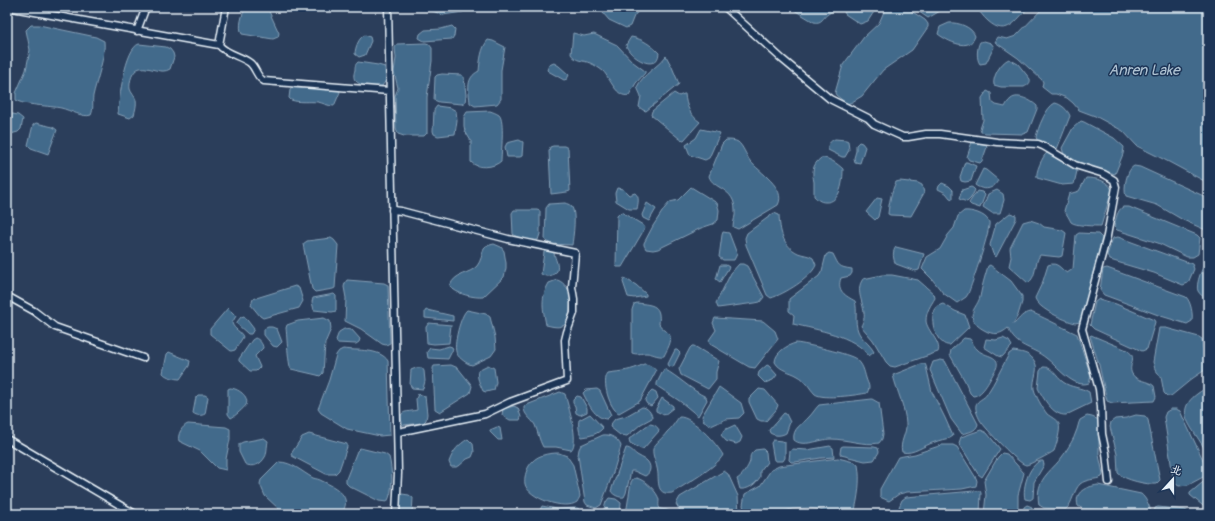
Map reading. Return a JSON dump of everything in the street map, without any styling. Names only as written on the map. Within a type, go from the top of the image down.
[{"type":"street","points":[[7,7],[219,46],[249,62],[255,68],[261,80],[264,81],[353,87],[372,91],[390,91]]},
{"type":"street","points":[[137,31],[146,7]]},
{"type":"street","points":[[219,46],[226,7]]},
{"type":"street","points":[[388,7],[398,432],[396,514]]},
{"type":"street","points":[[725,7],[782,59],[830,98],[868,118],[874,124],[906,137],[926,134],[940,134],[997,142],[1038,144],[1075,164],[1104,174],[1114,180],[1116,187],[1107,236],[1082,329],[1099,389],[1102,434],[1106,452],[1109,482]]},
{"type":"street","points":[[392,210],[508,239],[575,253],[572,287],[574,313],[567,332],[566,340],[567,381],[510,402],[485,414],[398,432]]},
{"type":"street","points":[[7,296],[30,308],[55,327],[143,358]]},
{"type":"street","points":[[7,439],[135,514]]},
{"type":"water","points":[[246,7],[267,7],[279,33],[278,37],[273,39],[242,34],[240,28],[241,20]]},
{"type":"water","points":[[428,7],[467,7],[463,12],[443,15],[430,10]]},
{"type":"water","points":[[605,7],[639,7],[640,9],[634,16],[630,26],[626,28],[609,20],[603,13],[603,9]]},
{"type":"water","points":[[789,7],[837,7],[826,15],[821,21],[814,22]]},
{"type":"water","points":[[842,7],[877,7],[868,21],[860,24],[845,14]]},
{"type":"water","points":[[886,7],[905,7],[925,20],[928,27],[912,50],[883,70],[862,96],[847,104],[835,93],[843,65],[864,37],[879,23]]},
{"type":"water","points":[[912,7],[938,7],[940,11],[928,18]]},
{"type":"water","points":[[975,7],[1029,7],[1011,25],[1001,28],[988,21]]},
{"type":"water","name":"Anren Lake","points":[[1044,7],[1208,7],[1208,183],[1137,146],[1123,131],[1095,116],[1079,110],[1067,98],[1056,94],[1051,94],[1042,87],[1042,80],[1018,58],[995,42],[998,37],[1007,39],[1016,36]]},
{"type":"water","points":[[949,23],[960,24],[971,30],[975,36],[972,41],[968,44],[958,44],[947,40],[938,34],[940,27]]},
{"type":"water","points":[[31,25],[39,25],[96,37],[104,41],[104,54],[93,96],[91,115],[88,116],[61,108],[30,104],[16,100],[16,93],[26,70],[30,50],[26,30]]},
{"type":"water","points":[[452,26],[455,29],[452,39],[424,41],[419,38],[420,34],[425,30],[441,29]]},
{"type":"water","points":[[573,33],[584,36],[594,34],[617,45],[633,62],[645,71],[629,95],[621,94],[617,91],[603,71],[590,63],[577,60],[573,57],[571,54]]},
{"type":"water","points":[[365,35],[370,37],[371,41],[365,55],[359,57],[355,54],[356,49],[359,40]]},
{"type":"water","points":[[631,37],[643,41],[653,47],[659,53],[657,59],[648,63],[632,54],[626,45]]},
{"type":"water","points":[[488,40],[505,47],[501,70],[501,99],[497,104],[475,106],[470,103],[469,85],[472,77],[479,71],[482,51]]},
{"type":"water","points":[[984,41],[991,43],[994,47],[986,63],[980,64],[977,56],[979,44],[980,42]]},
{"type":"water","points":[[426,43],[432,48],[432,61],[427,97],[427,133],[424,136],[404,136],[398,134],[396,129],[395,96],[398,88],[394,72],[396,58],[395,48],[397,44]]},
{"type":"water","points":[[139,44],[166,47],[170,49],[174,57],[170,69],[167,71],[140,68],[135,71],[130,83],[130,89],[135,99],[136,108],[134,115],[130,118],[118,114],[126,64],[134,48]]},
{"type":"water","points":[[666,56],[679,84],[646,111],[643,110],[639,107],[641,96],[637,87],[643,78]]},
{"type":"water","points":[[1009,59],[1018,64],[1030,79],[1030,83],[1024,87],[1001,87],[994,85],[994,78],[998,70],[1003,63]]},
{"type":"water","points":[[358,62],[385,67],[387,79],[382,86],[364,85],[355,80],[355,67]]},
{"type":"water","points":[[554,63],[569,75],[567,79],[564,80],[547,70],[549,65]]},
{"type":"water","points":[[442,74],[462,75],[464,77],[466,95],[465,102],[462,104],[439,102],[434,100],[435,77]]},
{"type":"water","points":[[291,88],[338,89],[340,92],[334,106],[332,106],[318,102],[301,102],[291,100],[289,98]]},
{"type":"water","points":[[987,91],[991,93],[992,102],[996,105],[1005,107],[1014,97],[1021,97],[1037,106],[1028,132],[1023,134],[981,132],[980,129],[983,120],[982,98]]},
{"type":"water","points":[[674,93],[679,96],[685,94],[689,110],[700,122],[684,140],[680,139],[651,115],[652,111]]},
{"type":"water","points":[[1055,103],[1064,108],[1070,116],[1057,149],[1054,150],[1041,144],[1036,137],[1046,113]]},
{"type":"water","points":[[437,106],[451,108],[456,111],[457,120],[455,134],[438,136],[434,134],[434,110]]},
{"type":"water","points":[[490,111],[496,113],[501,118],[501,161],[494,165],[481,167],[471,162],[471,141],[465,131],[464,117],[467,112]]},
{"type":"water","points":[[7,113],[18,115],[23,119],[21,129],[18,132],[7,135]]},
{"type":"water","points":[[1081,121],[1114,138],[1124,147],[1123,154],[1115,174],[1075,162],[1064,155],[1062,148],[1073,128]]},
{"type":"water","points":[[36,123],[53,127],[57,130],[48,154],[31,148],[28,145],[33,125]]},
{"type":"water","points":[[701,129],[720,133],[709,158],[705,160],[690,155],[686,145],[696,138]]},
{"type":"water","points":[[835,139],[848,141],[849,150],[845,157],[828,150],[829,143]]},
{"type":"water","points":[[519,140],[523,142],[522,156],[507,157],[505,147],[507,143]]},
{"type":"water","points":[[726,140],[735,141],[740,144],[750,161],[771,181],[779,192],[780,199],[778,205],[738,229],[733,227],[735,213],[732,197],[711,181],[709,176],[722,144]]},
{"type":"water","points":[[859,142],[865,147],[860,163],[855,162],[854,158],[856,145]]},
{"type":"water","points":[[972,142],[984,144],[987,147],[980,163],[969,160],[967,157]]},
{"type":"water","points":[[564,146],[568,148],[570,191],[551,194],[549,151],[550,147]]},
{"type":"water","points":[[1047,153],[1077,171],[1074,184],[1062,185],[1037,178],[1037,172],[1040,164],[1043,157]]},
{"type":"water","points":[[821,158],[836,163],[843,169],[842,185],[838,195],[835,199],[825,202],[814,196],[813,169]]},
{"type":"water","points":[[965,162],[976,166],[971,181],[965,182],[961,181],[960,177]]},
{"type":"water","points":[[1134,166],[1140,167],[1208,198],[1208,231],[1183,220],[1157,205],[1126,196],[1126,179],[1129,171]]},
{"type":"water","points":[[983,169],[998,180],[991,188],[985,189],[975,185]]},
{"type":"water","points":[[1086,178],[1097,179],[1104,182],[1108,184],[1112,190],[1101,226],[1086,226],[1073,223],[1064,211],[1069,194],[1079,191]]},
{"type":"water","points":[[896,182],[918,183],[922,185],[924,193],[911,216],[888,214],[893,190]]},
{"type":"water","points":[[942,183],[949,186],[953,190],[953,199],[938,189]]},
{"type":"water","points":[[691,187],[717,203],[719,210],[718,220],[713,224],[701,228],[658,249],[646,249],[644,243],[664,209],[670,202],[678,200]]},
{"type":"water","points":[[971,187],[975,190],[967,202],[959,199],[962,190]]},
{"type":"water","points":[[617,188],[623,189],[629,195],[635,193],[638,196],[637,209],[629,209],[616,201],[615,193]]},
{"type":"water","points":[[997,190],[1003,194],[1004,200],[1000,213],[992,213],[983,207],[988,194]]},
{"type":"water","points":[[977,191],[982,192],[985,195],[980,208],[969,203]]},
{"type":"water","points":[[877,198],[882,199],[878,217],[875,220],[866,212]]},
{"type":"water","points":[[565,203],[571,206],[574,214],[572,245],[551,244],[545,240],[546,208],[549,204]]},
{"type":"water","points":[[647,203],[656,209],[649,221],[643,218],[642,215]]},
{"type":"water","points":[[1123,207],[1129,207],[1197,235],[1200,238],[1198,254],[1193,257],[1187,257],[1158,243],[1117,230],[1114,227],[1116,218],[1119,210]]},
{"type":"water","points":[[514,210],[540,211],[540,234],[538,240],[525,239],[513,234],[512,213]]},
{"type":"water","points":[[964,211],[970,211],[982,215],[989,222],[989,227],[981,257],[968,294],[957,303],[943,293],[922,269],[927,257],[940,249],[954,228],[958,216]]},
{"type":"water","points":[[621,212],[643,225],[645,228],[622,267],[617,267],[617,216]]},
{"type":"water","points":[[774,213],[779,215],[781,232],[788,246],[798,253],[813,258],[816,265],[809,275],[803,280],[783,293],[771,298],[767,295],[746,245],[745,238],[747,233]]},
{"type":"water","points":[[1010,213],[1016,215],[1016,219],[996,257],[993,254],[990,245],[996,224]]},
{"type":"water","points":[[1030,220],[1039,223],[1044,227],[1062,230],[1066,233],[1062,256],[1040,255],[1033,277],[1028,283],[1009,266],[1011,257],[1010,248],[1023,222]]},
{"type":"water","points":[[723,232],[729,233],[737,254],[734,260],[723,260],[719,257]]},
{"type":"water","points":[[1079,233],[1098,234],[1102,238],[1082,317],[1080,322],[1075,323],[1058,317],[1046,310],[1037,302],[1035,298],[1043,281],[1048,265],[1057,265],[1067,273],[1073,269],[1076,235]]},
{"type":"water","points":[[1118,237],[1192,264],[1194,269],[1188,283],[1183,285],[1154,273],[1110,260],[1107,255],[1113,238]]},
{"type":"water","points":[[331,238],[338,245],[335,288],[315,292],[312,289],[303,244],[307,241]]},
{"type":"water","points":[[494,244],[501,247],[504,251],[506,268],[504,277],[483,297],[465,295],[453,289],[450,286],[452,281],[474,269],[480,260],[484,248]]},
{"type":"water","points":[[896,247],[924,254],[919,270],[915,271],[896,264],[893,256]]},
{"type":"water","points":[[546,249],[554,253],[558,266],[555,273],[548,276],[541,274],[544,252]]},
{"type":"water","points":[[829,253],[833,254],[840,265],[844,268],[852,269],[850,276],[841,278],[840,286],[845,295],[855,301],[856,324],[858,331],[861,337],[874,352],[869,356],[854,343],[845,338],[824,331],[793,324],[794,315],[789,311],[789,299],[819,276],[822,271],[826,255]]},
{"type":"water","points":[[1208,260],[1208,300],[1200,294],[1197,288],[1200,275]]},
{"type":"water","points":[[739,264],[747,266],[764,297],[760,302],[718,308],[716,303],[731,273]]},
{"type":"water","points":[[720,265],[726,265],[729,267],[720,282],[716,279]]},
{"type":"water","points":[[990,265],[1011,281],[1022,296],[1022,302],[1018,315],[1013,324],[1023,315],[1030,312],[1077,334],[1091,376],[1089,383],[1077,383],[1071,380],[1046,358],[1024,346],[1015,339],[1011,335],[1008,328],[1001,333],[994,333],[977,325],[972,317],[972,314],[979,301],[988,266]]},
{"type":"water","points":[[1107,268],[1186,297],[1191,308],[1192,321],[1187,324],[1104,295],[1100,290],[1103,269]]},
{"type":"water","points":[[882,275],[892,275],[918,280],[934,294],[935,298],[928,311],[926,321],[938,345],[938,352],[895,367],[890,366],[886,362],[873,340],[861,326],[864,320],[864,315],[860,296],[861,283],[863,279]]},
{"type":"water","points":[[624,278],[636,285],[646,294],[646,296],[634,298],[628,297],[623,282]]},
{"type":"water","points":[[347,280],[384,283],[388,285],[390,343],[386,345],[382,344],[361,329],[345,321],[346,298],[344,287]]},
{"type":"water","points":[[557,280],[569,291],[570,310],[565,324],[554,327],[546,325],[543,299],[549,283]]},
{"type":"water","points":[[295,286],[299,288],[303,301],[299,308],[263,318],[251,305],[253,299]]},
{"type":"water","points":[[334,294],[336,296],[336,311],[314,310],[312,302],[313,298]]},
{"type":"water","points":[[1099,299],[1116,304],[1154,320],[1155,322],[1147,349],[1142,351],[1094,329],[1090,325],[1095,302]]},
{"type":"water","points":[[634,304],[648,304],[655,307],[659,313],[659,324],[668,333],[671,339],[664,356],[648,353],[632,353],[632,310]]},
{"type":"water","points":[[943,304],[965,315],[969,327],[950,345],[940,341],[934,328],[934,313],[937,307]]},
{"type":"water","points":[[228,308],[236,316],[232,323],[243,337],[235,350],[231,351],[210,334],[210,329]]},
{"type":"water","points":[[427,310],[453,316],[453,321],[425,318],[425,311]]},
{"type":"water","points":[[467,310],[486,314],[490,317],[495,337],[496,349],[491,356],[472,365],[461,359],[456,350],[456,338],[462,318]]},
{"type":"water","points":[[244,316],[254,329],[251,334],[248,334],[237,324],[241,317]]},
{"type":"water","points":[[324,318],[330,321],[331,329],[325,343],[323,373],[320,376],[291,369],[289,362],[287,325],[298,321]]},
{"type":"water","points":[[715,318],[763,321],[775,331],[778,339],[755,368],[749,367],[710,344],[709,340],[716,330],[713,323]]},
{"type":"water","points":[[429,323],[451,325],[449,343],[427,343],[426,327]]},
{"type":"water","points":[[268,327],[277,329],[282,342],[277,347],[273,346],[264,335],[264,329]]},
{"type":"water","points":[[1159,328],[1166,328],[1199,337],[1202,339],[1203,348],[1208,355],[1208,368],[1171,396],[1167,396],[1164,393],[1161,377],[1155,369],[1153,362]]},
{"type":"water","points":[[344,329],[352,330],[360,339],[359,342],[356,344],[337,343],[336,340],[339,332]]},
{"type":"water","points":[[1091,335],[1127,350],[1130,353],[1133,359],[1131,367],[1132,374],[1134,377],[1154,386],[1156,397],[1154,401],[1112,403],[1107,401],[1099,365],[1090,336]]},
{"type":"water","points":[[255,338],[258,339],[263,348],[255,356],[260,367],[256,371],[250,371],[239,361],[239,359]]},
{"type":"water","points":[[964,338],[970,339],[978,350],[997,361],[996,369],[984,389],[977,395],[973,396],[950,355],[951,350]]},
{"type":"water","points":[[1003,338],[1009,341],[1012,346],[1002,357],[984,347],[986,339],[996,340]]},
{"type":"water","points":[[796,343],[837,352],[856,359],[863,368],[869,386],[867,393],[832,397],[819,396],[815,394],[801,378],[782,369],[775,362],[777,356],[782,350]]},
{"type":"water","points":[[449,346],[453,349],[448,359],[428,358],[427,352],[430,348],[439,349]]},
{"type":"water","points":[[692,346],[719,361],[716,379],[708,389],[681,375],[679,369]]},
{"type":"water","points":[[343,349],[374,352],[380,354],[388,361],[390,435],[380,436],[347,429],[321,413],[318,409],[329,380],[336,355]]},
{"type":"water","points":[[675,350],[680,353],[673,367],[669,366],[668,364]]},
{"type":"water","points":[[1013,351],[1027,354],[1035,362],[1035,392],[1039,402],[1047,414],[1059,424],[1058,438],[1054,451],[1026,465],[1016,459],[988,430],[980,420],[976,409],[977,403],[987,394],[1009,354]]},
{"type":"water","points":[[169,352],[190,361],[189,366],[180,379],[171,378],[163,373],[167,354]]},
{"type":"water","points":[[941,360],[945,361],[978,424],[976,429],[972,431],[962,434],[951,419],[930,370],[933,362]]},
{"type":"water","points":[[644,364],[651,366],[656,371],[640,401],[619,413],[612,407],[606,388],[606,377],[608,373],[631,369]]},
{"type":"water","points":[[921,364],[925,364],[926,366],[932,392],[953,436],[906,453],[902,452],[901,449],[906,427],[903,405],[893,375]]},
{"type":"water","points":[[451,365],[458,368],[472,386],[470,393],[440,412],[435,409],[433,368],[434,366]]},
{"type":"water","points":[[488,365],[494,368],[496,382],[494,390],[486,392],[483,391],[478,378],[478,370]]},
{"type":"water","points":[[767,365],[777,375],[773,380],[765,383],[758,376],[759,372]]},
{"type":"water","points":[[1043,367],[1049,368],[1066,384],[1089,392],[1091,403],[1066,415],[1061,415],[1053,410],[1038,388],[1040,371]]},
{"type":"water","points":[[422,368],[424,371],[425,381],[423,389],[412,388],[410,385],[411,370]]},
{"type":"water","points":[[664,369],[706,397],[707,400],[698,416],[681,402],[657,386]]},
{"type":"water","points":[[719,387],[741,403],[744,413],[739,418],[726,419],[711,426],[703,420],[702,416]]},
{"type":"water","points":[[1208,387],[1208,455],[1190,426],[1186,411],[1188,403],[1195,395]]},
{"type":"water","points":[[228,389],[236,389],[242,393],[247,402],[244,408],[231,418],[228,414]]},
{"type":"water","points":[[597,389],[600,391],[611,415],[607,419],[595,413],[583,393],[586,390]]},
{"type":"water","points":[[759,389],[765,390],[778,405],[776,410],[766,421],[757,419],[749,402],[749,399]]},
{"type":"water","points":[[652,390],[656,392],[658,398],[651,406],[645,401]]},
{"type":"water","points":[[560,392],[565,394],[574,432],[573,446],[571,450],[556,447],[543,447],[535,425],[524,409],[524,406]]},
{"type":"water","points":[[418,394],[425,396],[427,414],[426,420],[423,423],[403,425],[401,420],[402,414],[417,410],[416,399]]},
{"type":"water","points":[[198,395],[205,395],[208,397],[205,414],[196,415],[193,413],[196,397]]},
{"type":"water","points":[[577,396],[581,397],[587,408],[587,412],[580,415],[576,413],[573,403],[573,400]]},
{"type":"water","points":[[662,398],[673,406],[673,408],[664,415],[656,411]]},
{"type":"water","points":[[872,399],[879,403],[883,434],[879,443],[867,444],[827,439],[802,443],[794,440],[795,432],[798,427],[819,405]]},
{"type":"water","points":[[514,406],[518,408],[521,417],[520,420],[510,420],[502,415],[503,409]]},
{"type":"water","points":[[642,407],[649,411],[652,418],[641,424],[627,436],[620,435],[610,427],[615,419],[626,416]]},
{"type":"water","points":[[1171,409],[1180,411],[1206,466],[1205,476],[1188,485],[1179,486],[1174,483],[1164,417],[1166,412]]},
{"type":"water","points":[[784,413],[790,422],[786,433],[782,435],[774,435],[770,433],[769,430]]},
{"type":"water","points":[[590,414],[603,428],[599,432],[582,437],[579,429],[579,420]]},
{"type":"water","points":[[1136,415],[1145,416],[1148,420],[1160,480],[1156,484],[1136,482],[1121,476],[1118,473],[1117,454],[1110,427],[1111,422],[1115,419]]},
{"type":"water","points":[[1087,416],[1099,420],[1099,455],[1103,474],[1102,477],[1085,481],[1080,484],[1066,509],[1044,508],[1039,505],[1039,487],[1046,475],[1066,451],[1074,437],[1080,420]]},
{"type":"water","points":[[679,417],[691,421],[704,432],[723,455],[720,460],[700,476],[672,493],[666,493],[662,492],[660,489],[653,449]]},
{"type":"water","points":[[188,424],[226,427],[230,429],[226,470],[217,468],[200,451],[179,441],[180,431]]},
{"type":"water","points":[[649,424],[652,424],[658,428],[659,431],[643,449],[630,443],[629,439]]},
{"type":"water","points":[[735,425],[742,437],[740,442],[736,444],[726,441],[721,435],[724,430]]},
{"type":"water","points":[[497,427],[500,428],[502,440],[498,440],[490,432],[490,430]]},
{"type":"water","points":[[981,430],[987,433],[1000,449],[982,477],[978,474],[959,443],[961,437]]},
{"type":"water","points":[[309,434],[347,444],[339,470],[335,474],[326,474],[292,456],[291,454],[302,437]]},
{"type":"water","points":[[603,435],[609,435],[614,438],[621,446],[601,505],[596,508],[587,505],[585,502],[578,455],[581,445]]},
{"type":"water","points":[[264,438],[268,441],[266,456],[259,464],[251,466],[245,464],[239,452],[239,444]]},
{"type":"water","points":[[468,439],[473,444],[474,452],[472,457],[467,459],[459,466],[451,467],[449,462],[454,451]]},
{"type":"water","points":[[773,440],[785,442],[785,458],[783,461],[774,460],[771,443]]},
{"type":"water","points":[[942,445],[953,445],[957,447],[976,478],[976,486],[962,489],[907,492],[899,494],[889,501],[880,497],[880,489],[898,457],[915,454]]},
{"type":"water","points":[[830,446],[833,448],[834,457],[795,462],[791,462],[789,460],[790,451],[792,449],[807,450]]},
{"type":"water","points":[[841,447],[874,447],[878,448],[879,452],[874,460],[865,461],[841,455]]},
{"type":"water","points":[[360,448],[385,454],[389,457],[392,473],[392,486],[387,502],[379,501],[346,483],[346,479],[357,451]]},
{"type":"water","points":[[626,448],[631,449],[637,455],[646,460],[650,469],[649,473],[645,476],[631,471],[626,493],[624,497],[621,497],[615,495],[611,491]]},
{"type":"water","points":[[763,449],[766,452],[767,462],[760,471],[760,477],[752,486],[746,489],[740,489],[737,479],[742,475],[748,466],[751,454],[755,450]]},
{"type":"water","points":[[559,453],[567,456],[573,465],[580,496],[577,502],[571,504],[564,505],[548,502],[533,494],[525,484],[527,470],[535,459],[546,454]]},
{"type":"water","points":[[1002,453],[1007,454],[1024,473],[1018,495],[1018,514],[984,514],[986,495],[984,481],[998,457]]},
{"type":"water","points":[[838,458],[854,462],[858,465],[859,490],[854,514],[831,514],[817,509],[807,508],[792,509],[776,514],[745,514],[743,505],[745,494],[760,486],[771,470],[779,466]]},
{"type":"water","points":[[1040,461],[1043,461],[1044,465],[1034,482],[1033,498],[1030,500],[1025,499],[1024,494],[1027,477],[1033,467]]},
{"type":"water","points":[[279,462],[293,465],[313,478],[333,486],[342,493],[345,503],[341,514],[288,514],[280,510],[265,496],[260,484],[261,480]]},
{"type":"water","points":[[724,471],[728,474],[738,496],[739,514],[682,514],[676,504],[680,497]]},
{"type":"water","points":[[636,478],[647,483],[656,493],[659,500],[660,509],[667,510],[674,514],[626,514],[631,482]]},
{"type":"water","points":[[1208,478],[1208,510],[1190,495],[1190,493]]},
{"type":"water","points":[[1098,485],[1141,494],[1148,503],[1151,514],[1122,514],[1109,510],[1083,509],[1078,506],[1077,501],[1079,493],[1089,487]]},
{"type":"water","points":[[980,491],[981,493],[980,514],[908,514],[899,507],[902,500],[906,497]]},
{"type":"water","points":[[402,494],[409,495],[413,498],[412,514],[403,514],[400,512],[400,496]]},
{"type":"water","points":[[609,498],[616,499],[621,503],[620,514],[604,514],[603,512],[606,502]]},
{"type":"water","points":[[1027,505],[1032,507],[1032,514],[1023,514],[1024,507]]},
{"type":"water","points":[[542,506],[557,509],[579,509],[573,514],[538,514]]},
{"type":"water","points":[[1155,508],[1185,510],[1192,514],[1154,514]]}]
